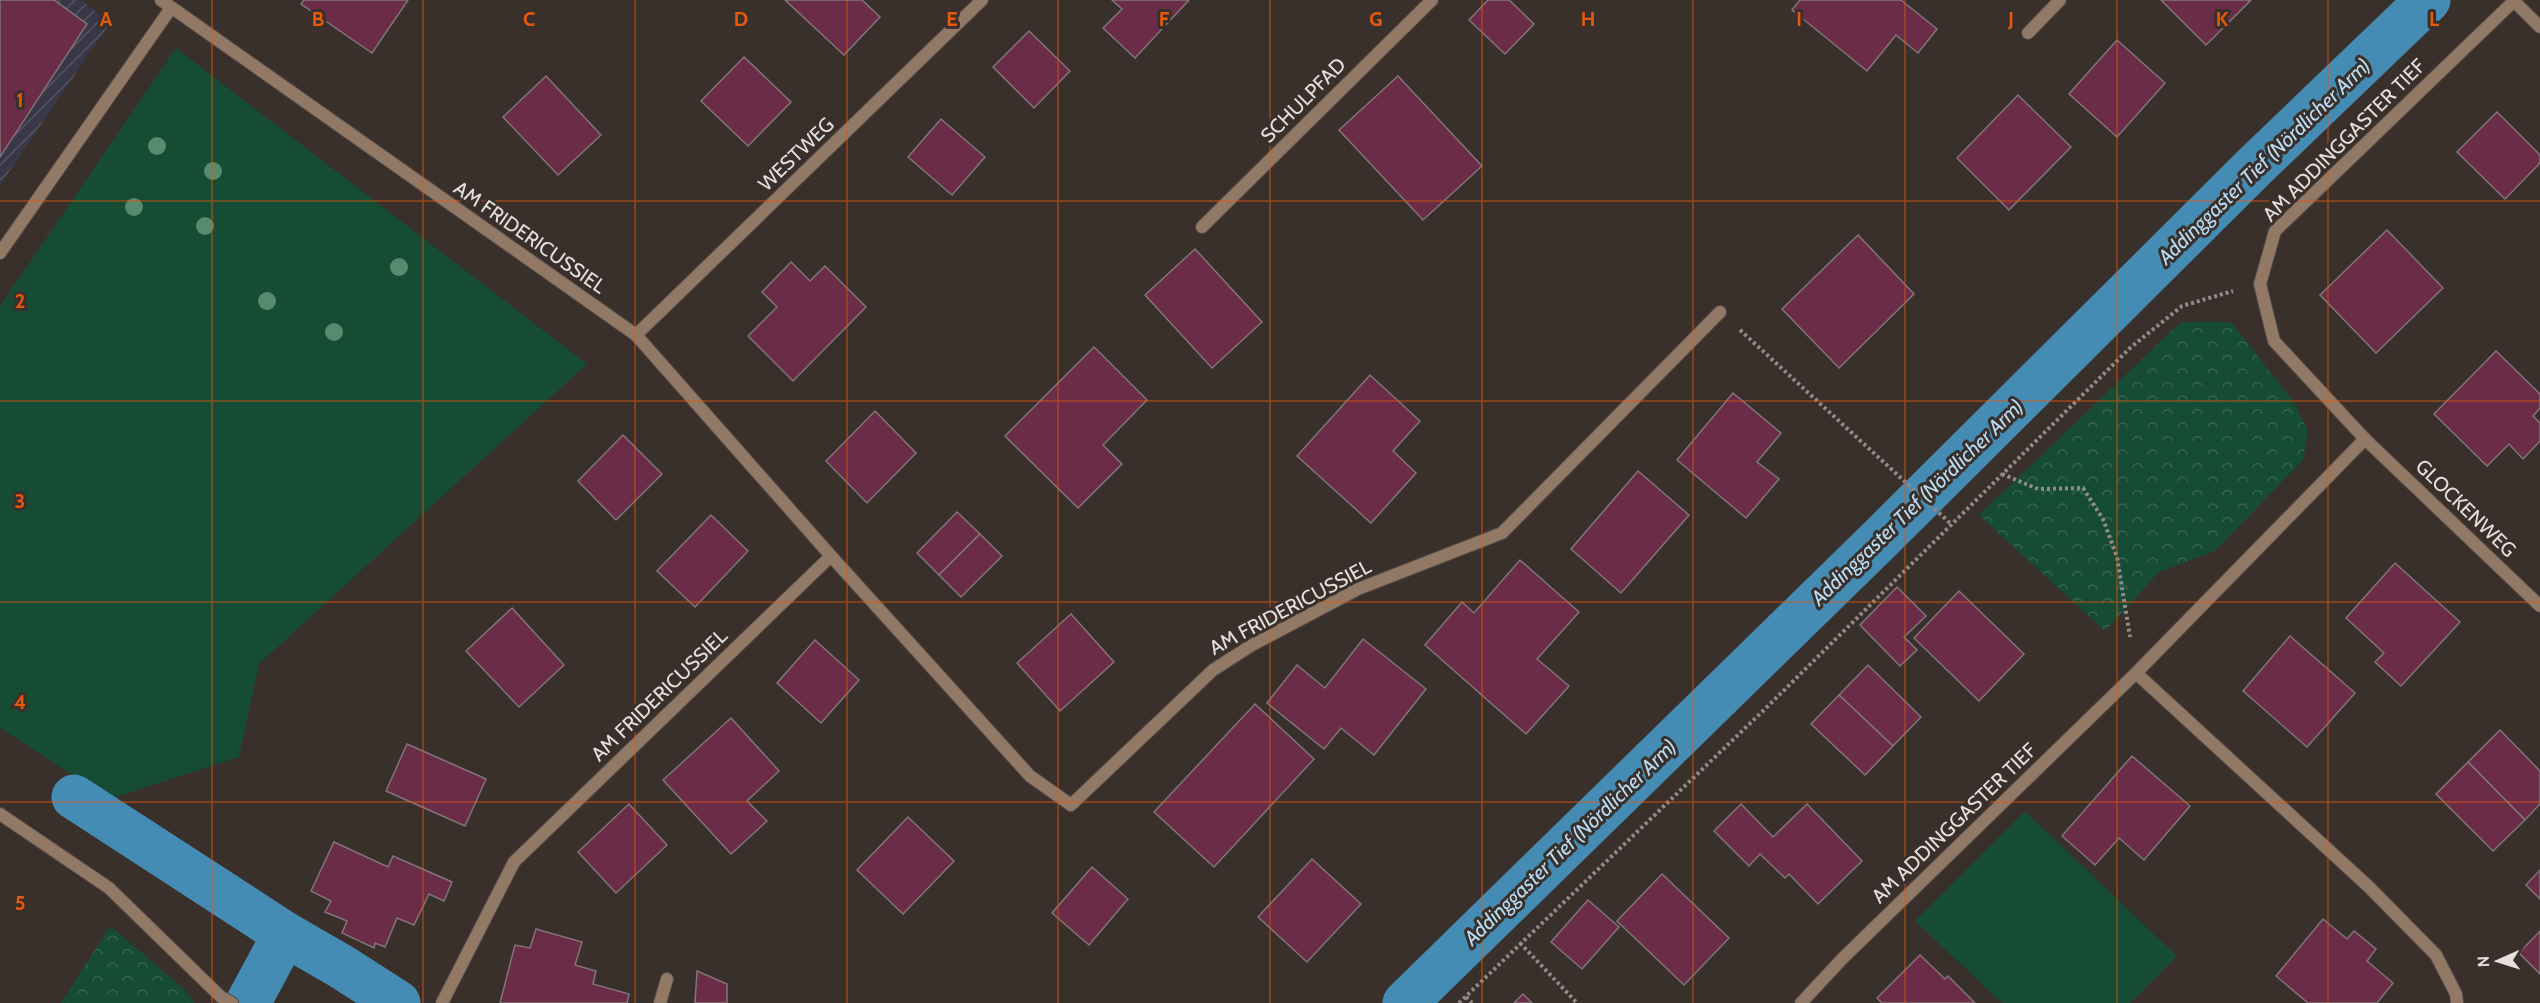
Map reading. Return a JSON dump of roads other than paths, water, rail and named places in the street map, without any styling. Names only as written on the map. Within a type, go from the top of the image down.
[{"type":"street","name":"WESTWEG","points":[[636,335],[982,0]]},
{"type":"street","name":"SCHULPFAD","points":[[1202,227],[1432,0]]},
{"type":"street","points":[[2028,33],[2060,0]]},
{"type":"street","name":"AM ADDINGGASTER TIEF","points":[[1801,1003],[1842,959],[2136,673],[2365,439],[2274,341],[2260,284],[2275,231],[2515,1],[2540,27]]},
{"type":"street","name":"AM FRIDERICUSSIEL","points":[[169,2],[636,335],[831,556],[1030,776],[1071,805],[1213,670],[1252,645],[1358,589],[1502,533],[1720,312]]},
{"type":"street","points":[[0,253],[169,2]]},
{"type":"street","name":"GLOCKENWEG","points":[[2365,439],[2540,606]]},
{"type":"street","name":"AM FRIDERICUSSIEL","points":[[442,1003],[514,862],[831,556]]},
{"type":"street","points":[[2136,673],[2369,887],[2428,947],[2441,965],[2456,994],[2457,1003]]},
{"type":"street","points":[[0,814],[109,888],[226,1000]]},
{"type":"street","points":[[660,1003],[667,979]]},
{"type":"waterway","name":"Addinggaster Tief (Nördlicher Arm)","points":[[1405,1003],[1881,538],[2256,165],[2428,0]]},
{"type":"waterway","name":"Addinggaster Tief (Nördlicher Arm)","points":[[74,797],[285,934],[398,1003]]},
{"type":"waterway","name":"Addinggaster Tief (Nördlicher Arm)","points":[[248,1003],[285,934]]}]
